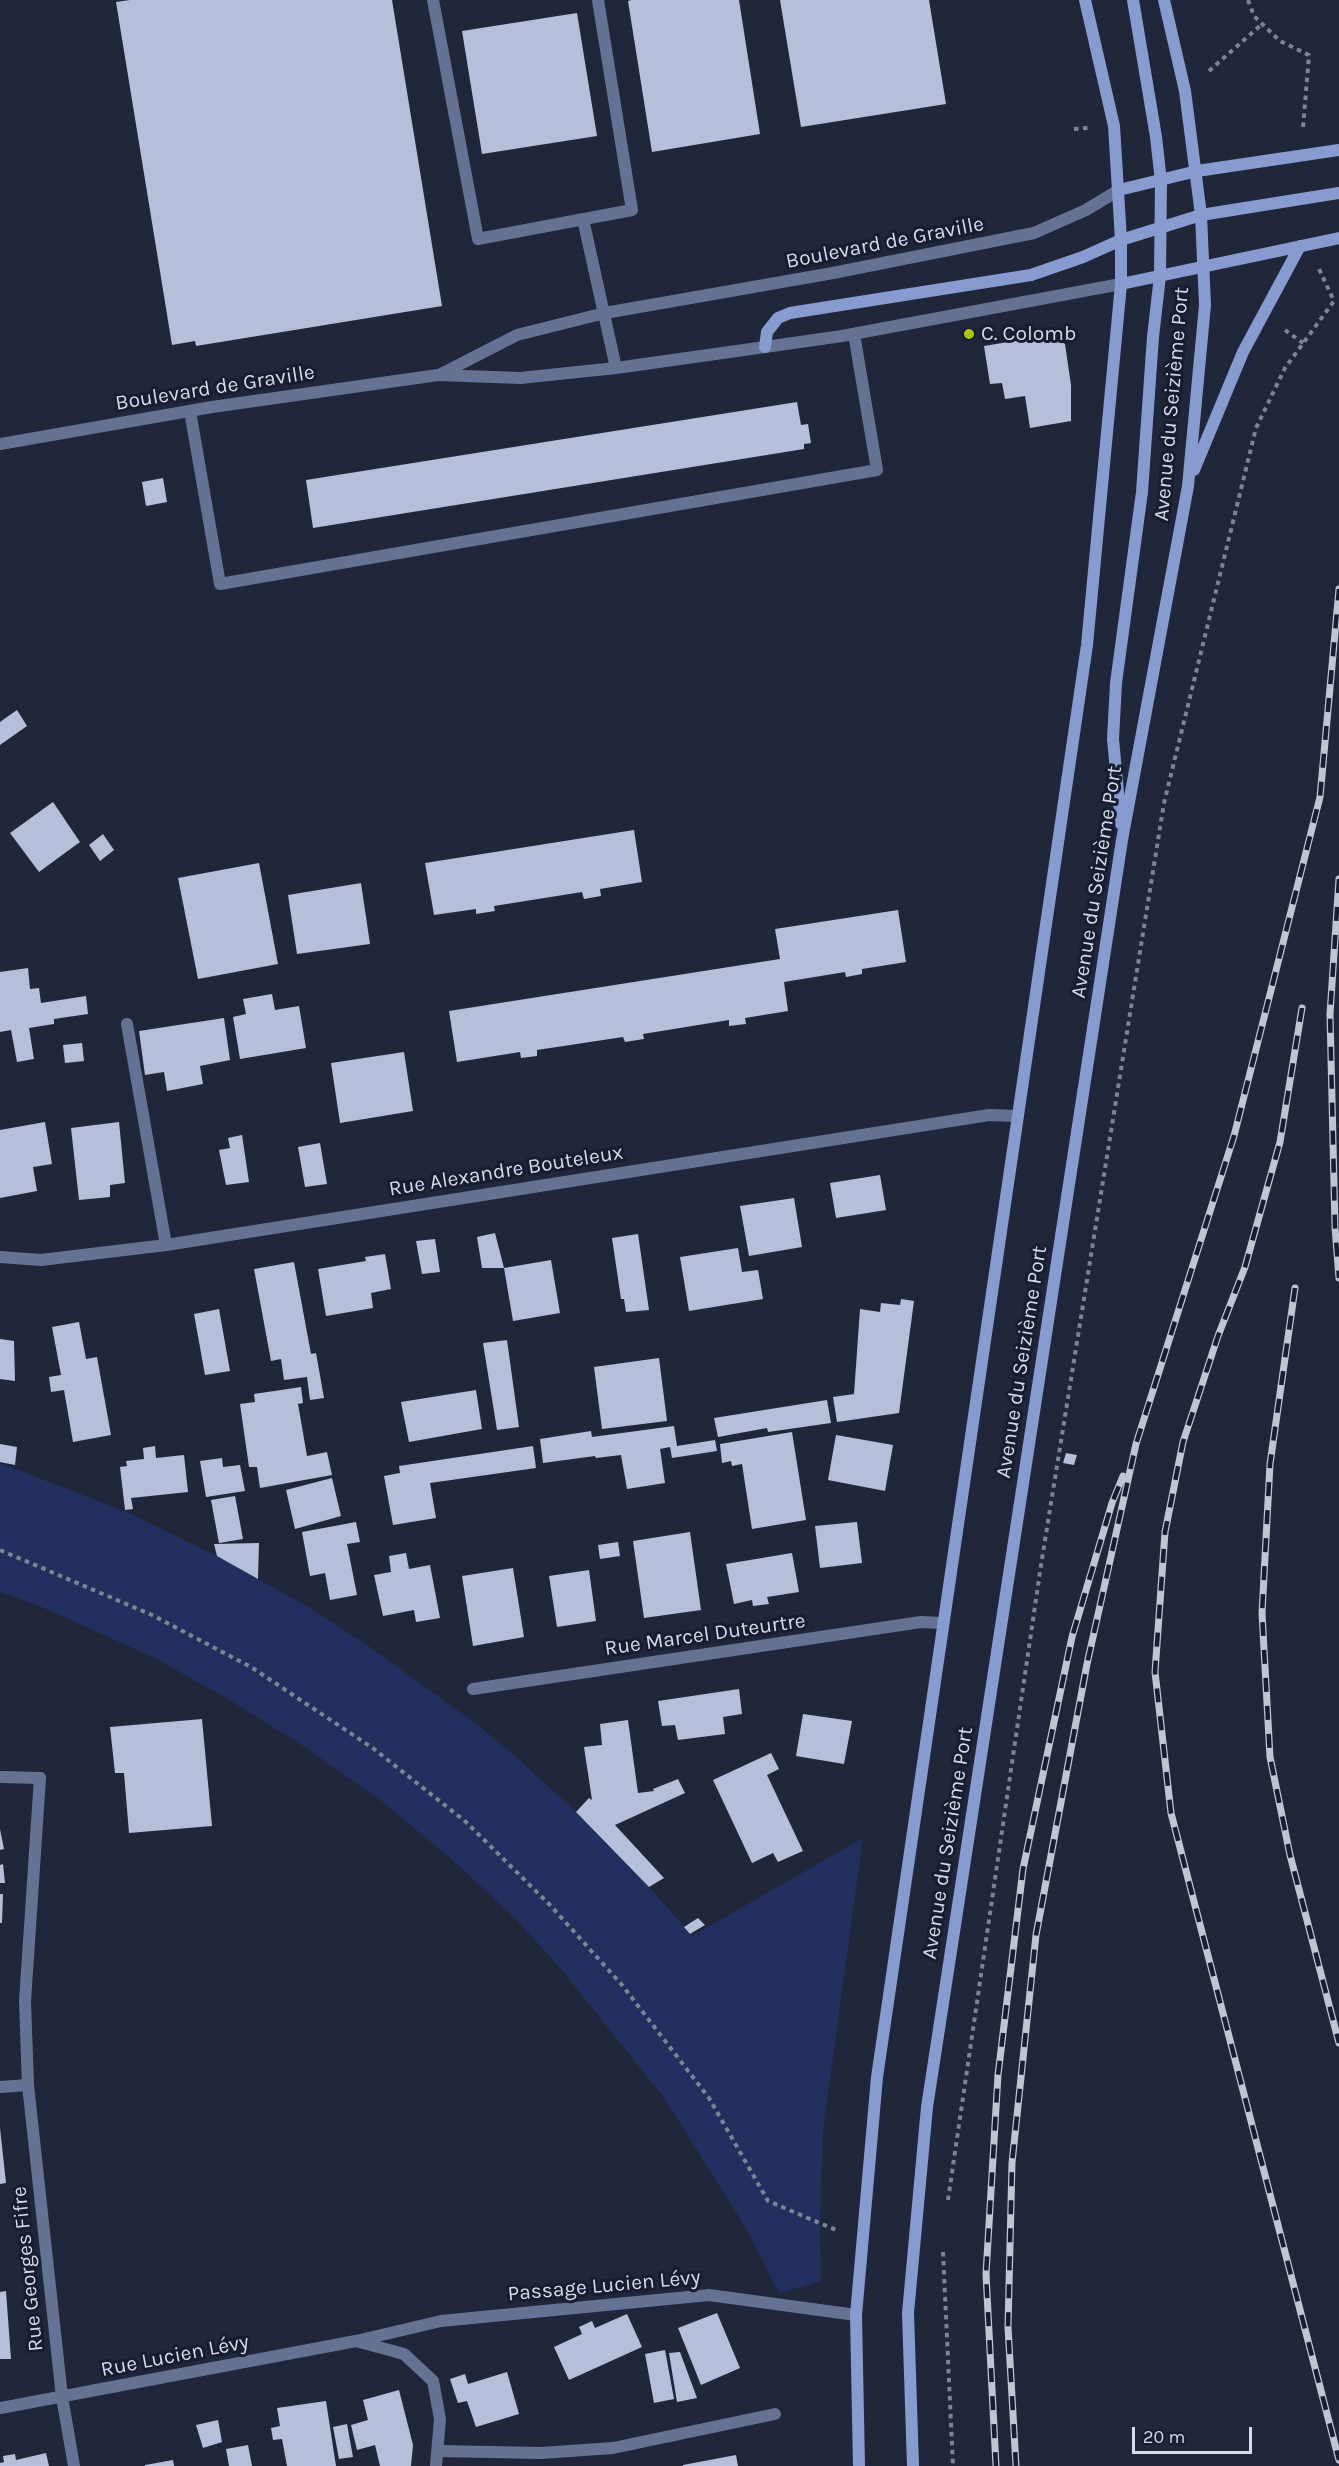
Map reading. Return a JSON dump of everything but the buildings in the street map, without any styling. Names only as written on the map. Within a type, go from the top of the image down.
[{"type":"main road","name":"Avenue du Seizième Port","points":[[859,2466],[856,2315],[877,2077],[1087,645],[1121,284],[1119,190],[1114,126],[1085,0]]},
{"type":"main road","points":[[1122,840],[1113,739],[1116,683],[1142,492],[1153,337],[1160,276],[1161,181],[1133,0]]},
{"type":"main road","name":"Avenue du Seizième Port","points":[[913,2466],[908,2313],[927,2107],[1122,840],[1188,486],[1205,305],[1201,215],[1185,91],[1164,0]]},
{"type":"main road","name":"Boulevard de Graville","points":[[1119,190],[1197,171],[1339,150]]},
{"type":"main road","points":[[765,347],[767,332],[778,318],[790,313],[1030,275],[1083,257],[1121,240],[1201,215],[1339,193]]},
{"type":"main road","name":"Boulevard de Graville","points":[[1121,284],[1339,238]]},
{"type":"main road","points":[[1188,486],[1243,352],[1307,245]]},
{"type":"street","points":[[433,0],[478,239],[632,210],[598,0]]},
{"type":"street","name":"Boulevard de Graville","points":[[438,375],[517,335],[605,313],[833,273],[1034,233],[1086,210],[1119,190]]},
{"type":"street","points":[[583,219],[616,368]]},
{"type":"street","name":"Boulevard de Graville","points":[[0,444],[190,411],[438,375],[520,378],[616,368],[765,347],[854,334],[1121,284]]},
{"type":"street","points":[[190,411],[220,584],[877,470],[854,334]]},
{"type":"street","points":[[128,1024],[166,1245]]},
{"type":"street","name":"Rue Alexandre Bouteleux","points":[[0,1257],[41,1260],[166,1245],[989,1115],[1017,1116]]},
{"type":"street","name":"Rue Marcel Duteurtre","points":[[473,1689],[921,1622],[942,1623]]},
{"type":"street","name":"Rue Georges Fifre","points":[[0,1777],[40,1778],[25,2001],[28,2085],[62,2397],[74,2466]]},
{"type":"street","points":[[0,2087],[28,2085]]},
{"type":"street","name":"Passage Lucien Lévy","points":[[356,2341],[441,2321],[709,2295],[856,2315]]},
{"type":"street","points":[[356,2341],[404,2354],[433,2381],[440,2419],[436,2466]]},
{"type":"street","name":"Rue Lucien Lévy","points":[[0,2408],[356,2341]]},
{"type":"street","points":[[438,2451],[541,2453],[613,2448],[775,2414]]},
{"type":"path","points":[[1248,0],[1254,16],[1280,41],[1309,55],[1302,131],[1304,155]]},
{"type":"path","points":[[948,2203],[1041,1565],[1164,803],[1257,428],[1285,368],[1334,301],[1307,245]]},
{"type":"path","points":[[0,1550],[152,1615],[251,1667],[374,1749],[466,1822],[550,1905],[622,1985],[709,2098],[768,2200],[861,2241]]},
{"type":"path","points":[[943,2251],[952,2466]]},
{"type":"shaded area","points":[[0,1463],[124,1511],[217,1556],[308,1607],[364,1643],[479,1726],[523,1763],[576,1812],[649,1887],[692,1936],[863,1838],[823,2129],[821,2281],[779,2293],[749,2233],[665,2099],[561,1969],[515,1918],[456,1863],[383,1802],[299,1743],[223,1696],[155,1658],[49,1610],[0,1591]]},
{"type":"railway","points":[[1016,2466],[1008,2327],[1012,2163],[1036,1935],[1087,1664],[1136,1444],[1234,1136],[1320,797],[1339,589]]},
{"type":"railway","points":[[1339,879],[1330,1014],[1335,1227],[1339,1278]]},
{"type":"railway","points":[[1302,1008],[1280,1142],[1245,1267],[1218,1336],[1183,1442],[1165,1532],[1155,1672],[1171,1813],[1339,2460]]},
{"type":"railway","points":[[1295,1288],[1270,1464],[1262,1613],[1270,1757],[1290,1855],[1339,2043]]},
{"type":"railway","points":[[996,2466],[986,2274],[998,2075],[1023,1869],[1072,1637],[1112,1503],[1123,1476]]},
{"type":"place","name":"C. Colomb","points":[[969,334]]}]
